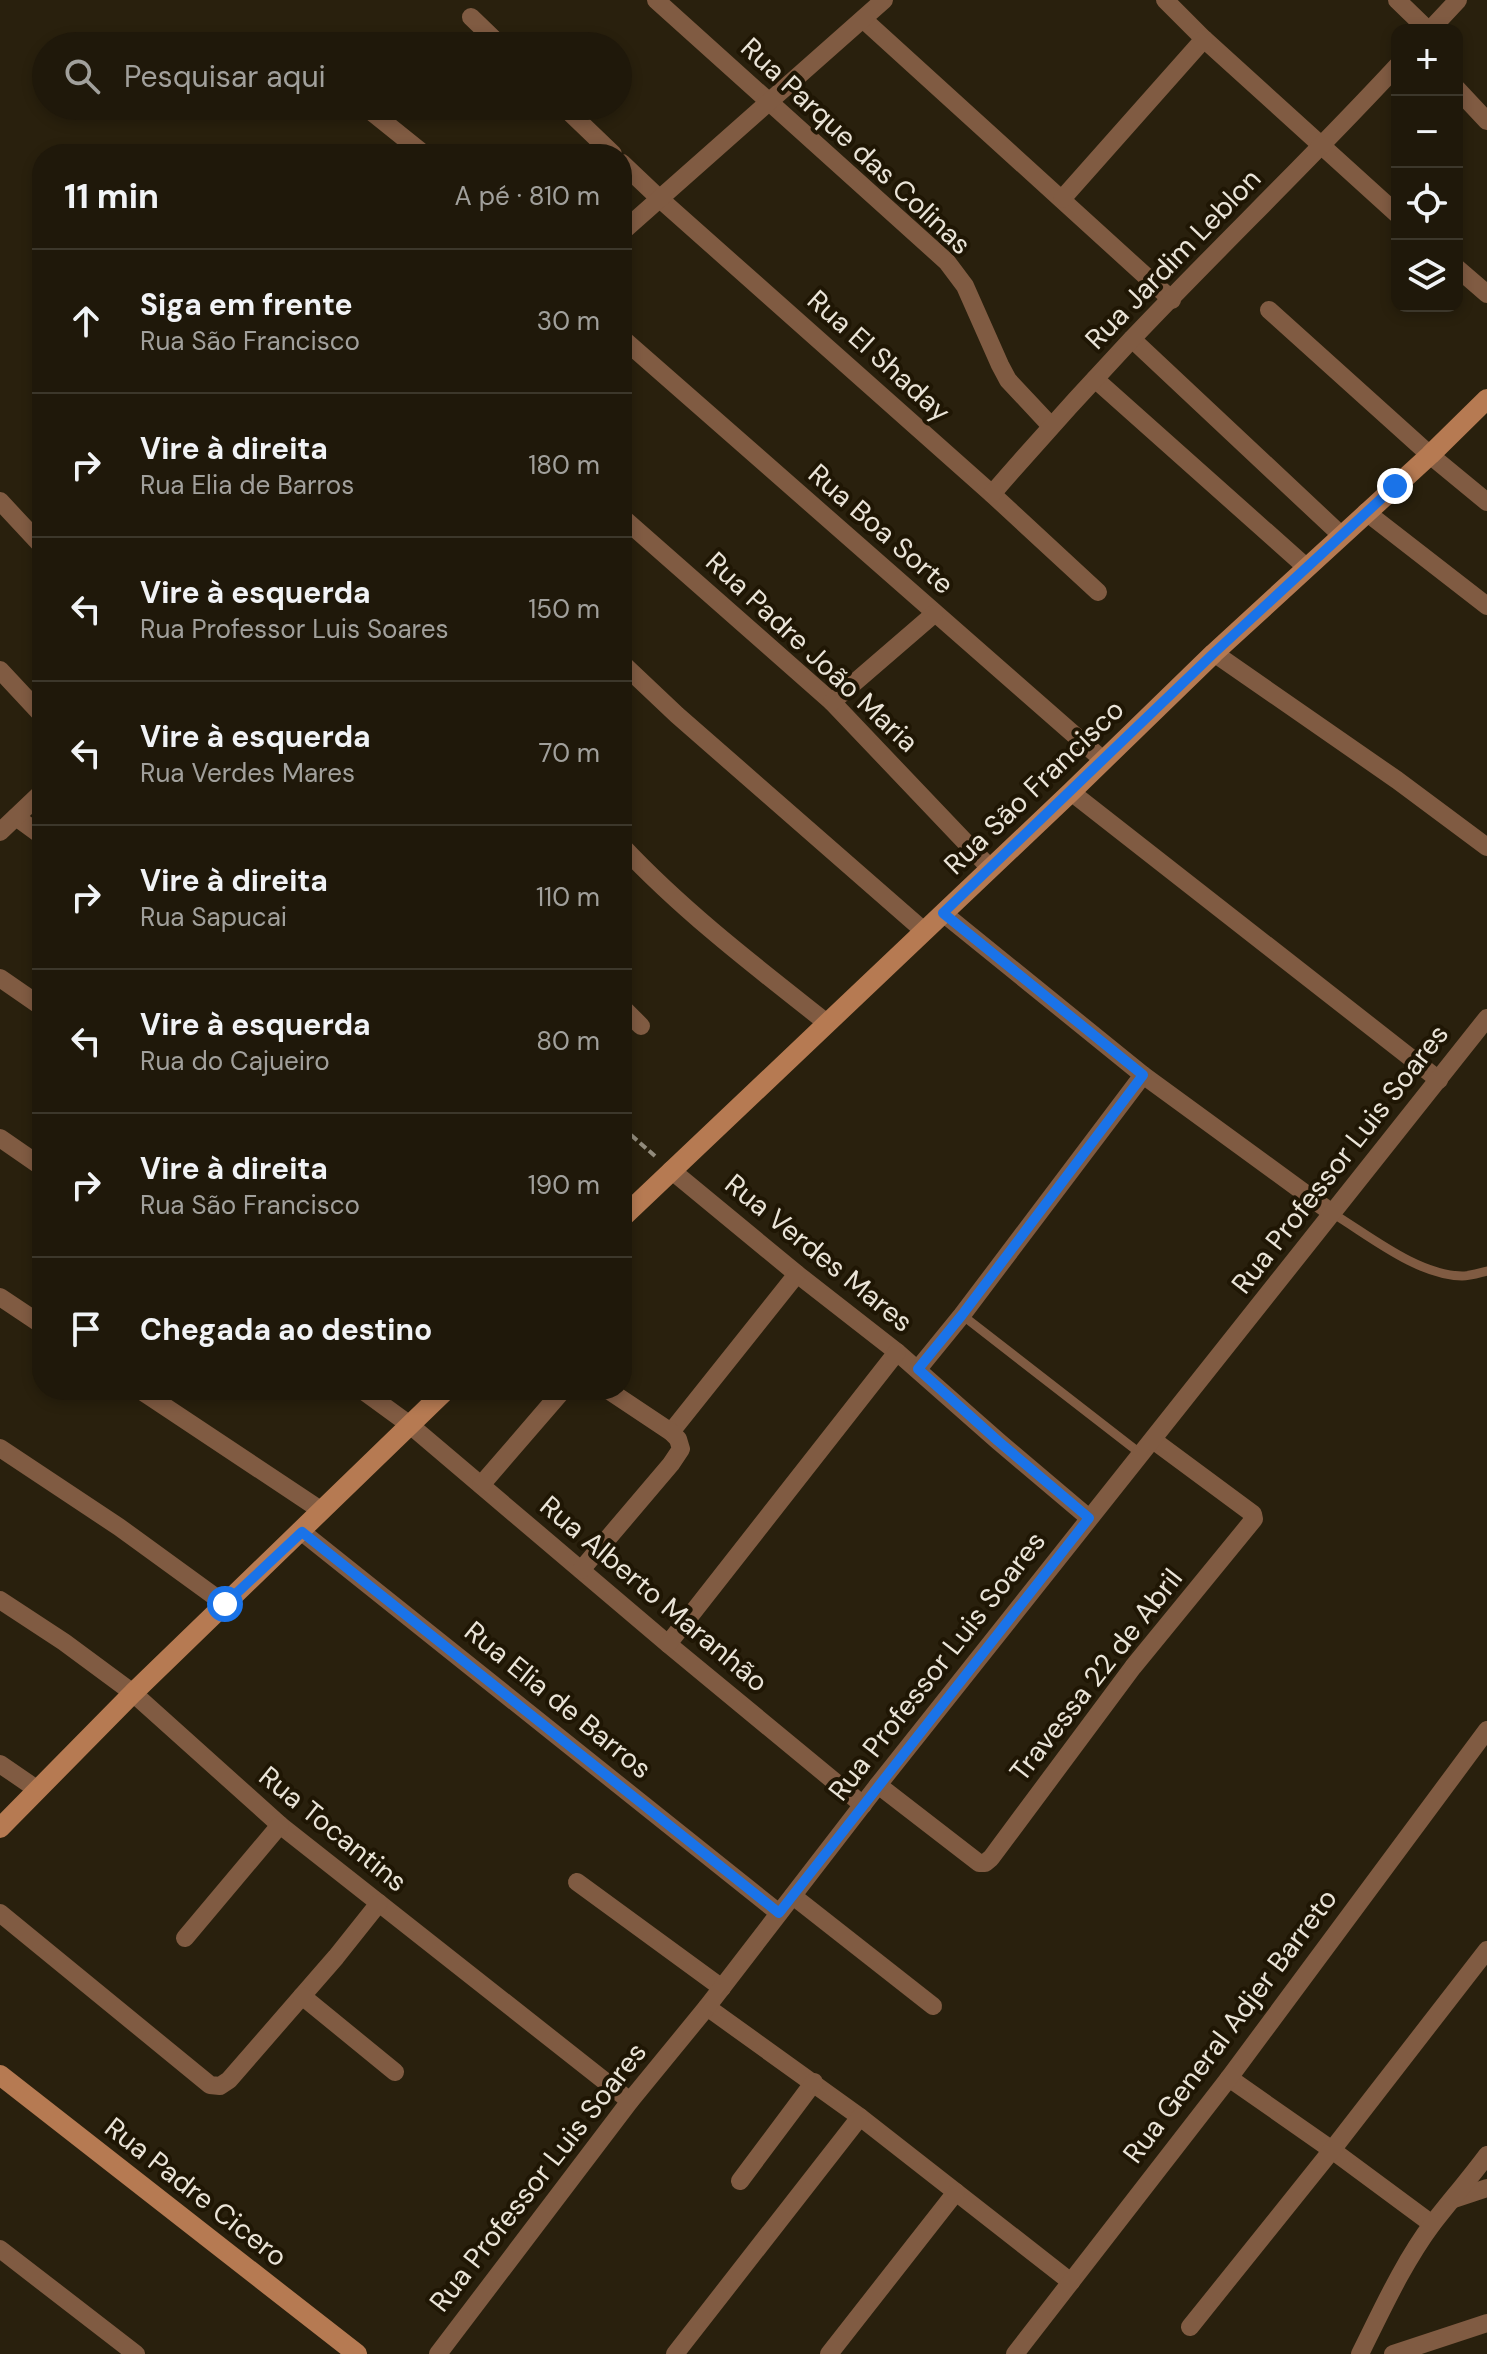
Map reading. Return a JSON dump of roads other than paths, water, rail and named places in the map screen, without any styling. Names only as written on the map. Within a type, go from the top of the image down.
[{"type":"street","name":"Rua Parque das Colinas","points":[[656,0],[947,262],[965,286],[1008,380],[1051,426]]},
{"type":"street","points":[[632,223],[884,0]]},
{"type":"street","points":[[1165,0],[1391,209]]},
{"type":"street","points":[[1397,0],[1423,24]]},
{"type":"street","points":[[1435,24],[1458,0]]},
{"type":"street","points":[[471,17],[487,32]]},
{"type":"street","points":[[864,20],[1172,300]]},
{"type":"street","points":[[1062,199],[1204,39]]},
{"type":"street","name":"Rua Jardim Leblon","points":[[992,494],[1132,339],[1322,147],[1391,72]]},
{"type":"street","points":[[1463,95],[1487,121]]},
{"type":"street","points":[[382,120],[412,144]]},
{"type":"street","points":[[578,120],[603,144]]},
{"type":"street","name":"Rua El Shaday","points":[[632,172],[1098,592]]},
{"type":"street","points":[[1463,273],[1487,294]]},
{"type":"street","points":[[1269,310],[1430,455],[1487,502]]},
{"type":"street","points":[[1132,339],[1341,535]]},
{"type":"street","name":"Rua Boa Sorte","points":[[632,347],[1103,760]]},
{"type":"street","points":[[1095,379],[1306,567]]},
{"type":"street","name":"Rua São Francisco","points":[[632,1208],[1214,653],[1487,399]]},
{"type":"street","points":[[0,501],[32,535]]},
{"type":"street","points":[[1366,512],[1487,606]]},
{"type":"street","name":"Rua Padre João Maria","points":[[632,526],[832,702],[990,868]]},
{"type":"street","points":[[832,702],[934,614]]},
{"type":"street","points":[[1214,653],[1397,780],[1487,847]]},
{"type":"street","points":[[0,670],[32,704]]},
{"type":"street","points":[[632,672],[924,931]]},
{"type":"street","points":[[1071,792],[1439,1080]]},
{"type":"street","points":[[0,832],[32,802]]},
{"type":"street","points":[[16,817],[32,829]]},
{"type":"street","points":[[632,856],[692,913],[827,1023]]},
{"type":"street","points":[[943,913],[1143,1075],[1332,1213]]},
{"type":"street","points":[[0,978],[32,1000]]},
{"type":"street","points":[[632,1017],[641,1026]]},
{"type":"street","name":"Rua Professor Luis Soares","points":[[438,2354],[630,2101],[722,1988],[878,1785],[1487,1018]]},
{"type":"street","points":[[918,1369],[1143,1075]]},
{"type":"street","points":[[0,1138],[32,1160]]},
{"type":"street","name":"Rua Verdes Mares","points":[[671,1170],[918,1369],[1089,1518]]},
{"type":"street","points":[[671,1432],[797,1274]]},
{"type":"street","points":[[0,1297],[32,1318]]},
{"type":"street","points":[[668,1644],[897,1352]]},
{"type":"street","points":[[155,1400],[322,1511]]},
{"type":"street","name":"Rua Alberto Maranhão","points":[[376,1400],[410,1425],[863,1805]]},
{"type":"street","points":[[0,1828],[133,1693],[436,1400]]},
{"type":"street","points":[[481,1485],[554,1400]]},
{"type":"street","points":[[581,1570],[681,1449],[678,1439],[671,1432],[623,1400]]},
{"type":"street","name":"Travessa 22 de Abril","points":[[878,1785],[979,1863],[991,1858],[1133,1667],[1254,1519],[1253,1514],[1147,1447]]},
{"type":"street","points":[[0,1448],[119,1527],[225,1604]]},
{"type":"street","name":"Rua Elia de Barros","points":[[302,1532],[779,1913]]},
{"type":"street","name":"Rua Tocantins","points":[[0,1600],[133,1693],[280,1825],[630,2101]]},
{"type":"street","name":"Rua General Adjer Barreto","points":[[1015,2354],[1229,2078],[1487,1730]]},
{"type":"street","points":[[0,1764],[38,1790]]},
{"type":"street","points":[[185,1938],[280,1825]]},
{"type":"street","points":[[577,1882],[722,1988]]},
{"type":"street","points":[[793,1896],[933,2006]]},
{"type":"street","points":[[0,1913],[215,2086],[226,2083],[379,1903]]},
{"type":"street","points":[[1190,2327],[1487,1950]]},
{"type":"street","points":[[302,1996],[395,2072]]},
{"type":"street","points":[[707,2007],[814,2082],[1071,2282]]},
{"type":"street","name":"Rua Padre Cicero","points":[[0,2075],[355,2354]]},
{"type":"street","points":[[1229,2078],[1432,2224]]},
{"type":"street","points":[[740,2181],[814,2082]]},
{"type":"street","points":[[675,2354],[860,2117]]},
{"type":"street","points":[[1360,2354],[1399,2276],[1432,2224],[1487,2155]]},
{"type":"street","points":[[1454,2199],[1487,2188]]},
{"type":"street","points":[[829,2354],[956,2192]]},
{"type":"street","points":[[0,2249],[136,2354]]},
{"type":"street","points":[[1393,2354],[1487,2323]]},
{"type":"lane","points":[[1332,1213],[1414,1263],[1438,1272],[1465,1276],[1487,1271]]},
{"type":"lane","points":[[962,1315],[1147,1447]]}]
